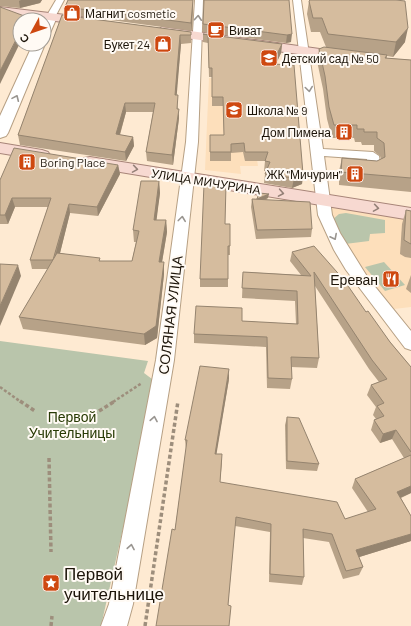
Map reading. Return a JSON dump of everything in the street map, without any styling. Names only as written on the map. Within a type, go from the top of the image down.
[{"type":"main road","points":[[0,10],[15,12]]},
{"type":"main road","points":[[52,17],[103,24]]},
{"type":"main road","points":[[150,30],[357,58]]},
{"type":"main road","points":[[0,133],[35,52]]},
{"type":"main road","name":"УЛИЦА МИЧУРИНА","points":[[0,148],[411,214]]},
{"type":"street","points":[[52,15],[60,0]]},
{"type":"street","name":"СОЛЯНАЯ УЛИЦА","points":[[114,626],[122,596],[163,369],[192,142],[199,0]]},
{"type":"street","points":[[297,0],[325,215],[332,235],[350,267],[411,343]]},
{"type":"street","points":[[317,152],[373,156],[374,169]]},
{"type":"path","points":[[88,418],[163,369]]},
{"type":"path","points":[[0,387],[35,411]]},
{"type":"path","points":[[49,458],[51,552]]},
{"type":"path","points":[[51,626],[52,616]]},
{"type":"shaded area","name":"Школа № 9","points":[[209,78],[258,80],[255,146],[258,166],[240,166],[241,174],[205,170]]},
{"type":"shaded area","name":"Ереван","points":[[333,206],[411,218],[411,307],[394,309],[348,252],[327,209]]},
{"type":"green space","points":[[346,213],[385,220],[385,233],[370,234],[369,241],[345,244],[332,220],[339,214]]},
{"type":"green space","points":[[384,262],[405,285],[385,291],[365,267]]},
{"type":"green space","name":"Первой Учительницы","points":[[0,341],[148,361],[144,373],[156,382],[101,626],[0,626]]},
{"type":"building","points":[[68,0],[193,0],[191,23],[65,7]]},
{"type":"building","points":[[204,0],[289,0],[292,34],[287,35],[203,24]]},
{"type":"building","points":[[310,0],[405,1],[408,28],[396,42],[328,34],[322,18],[313,18]]},
{"type":"building","points":[[0,7],[14,12],[12,12],[12,48],[0,71]]},
{"type":"building","points":[[62,15],[191,32],[191,35],[180,35],[175,95],[178,95],[177,109],[179,109],[172,155],[146,152],[155,103],[125,103],[116,134],[133,137],[125,152],[18,135],[48,52],[52,52],[52,42]]},
{"type":"building","points":[[203,34],[282,44],[272,64],[294,65],[303,174],[294,178],[265,174],[270,162],[265,161],[268,152],[245,152],[244,143],[231,144],[231,152],[210,152],[210,135],[224,135],[223,97],[212,97],[212,68],[209,68],[208,35]]},
{"type":"building","points":[[324,47],[387,55],[385,58],[411,60],[411,178],[341,172],[342,158],[377,161],[385,157],[384,143],[377,138],[377,132],[364,132],[364,129],[357,129],[357,125],[334,125],[329,107],[325,76],[319,49]]},
{"type":"building","points":[[14,148],[118,165],[97,207],[69,204],[53,260],[30,260],[51,198],[12,198],[5,215],[0,215],[0,180]]},
{"type":"building","points":[[141,181],[159,181],[154,220],[166,220],[159,262],[164,262],[156,326],[144,334],[19,317],[57,253],[100,258],[99,261],[132,261],[139,231],[133,230]]},
{"type":"building","points":[[204,184],[226,184],[225,224],[230,224],[228,279],[200,279]]},
{"type":"building","points":[[259,193],[269,194],[257,199]]},
{"type":"building","points":[[252,199],[310,202],[312,229],[257,230]]},
{"type":"building","points":[[406,210],[411,211],[411,244],[404,240]]},
{"type":"building","points":[[314,246],[344,280],[366,312],[368,311],[390,342],[411,367],[411,452],[396,430],[383,434],[374,420],[384,416],[377,406],[384,403],[371,385],[387,379],[372,360],[314,272],[319,358],[291,357],[292,379],[268,378],[267,337],[194,334],[196,306],[242,308],[242,321],[298,324],[297,291],[242,288],[243,272],[311,276],[292,252]]},
{"type":"building","points":[[0,264],[18,265],[0,306]]},
{"type":"building","points":[[200,366],[229,369],[215,454],[222,454],[220,482],[337,502],[345,519],[376,509],[355,479],[411,455],[411,486],[397,492],[411,516],[411,534],[356,550],[363,567],[346,571],[332,534],[303,529],[304,577],[270,574],[271,524],[236,517],[228,605],[231,606],[229,626],[156,626],[172,529],[175,530],[187,440],[185,440]]},
{"type":"building","points":[[287,417],[299,418],[319,464],[287,461]]},
{"type":"place","name":"Магнит cosmetic","points":[[72,13]]},
{"type":"place","name":"Виват","points":[[216,30]]},
{"type":"place","name":"Букет 24","points":[[163,44]]},
{"type":"place","name":"Детский сад № 50","points":[[269,58]]},
{"type":"place","name":"Школа № 9","points":[[234,110]]},
{"type":"place","name":"Дом Пимена","points":[[344,132]]},
{"type":"place","name":"Boring Place","points":[[27,162]]},
{"type":"place","name":"ЖК \"Мичурин\"","points":[[355,174]]},
{"type":"place","name":"Ереван","points":[[391,279]]},
{"type":"place","name":"Первой учительнице","points":[[51,583]]}]
